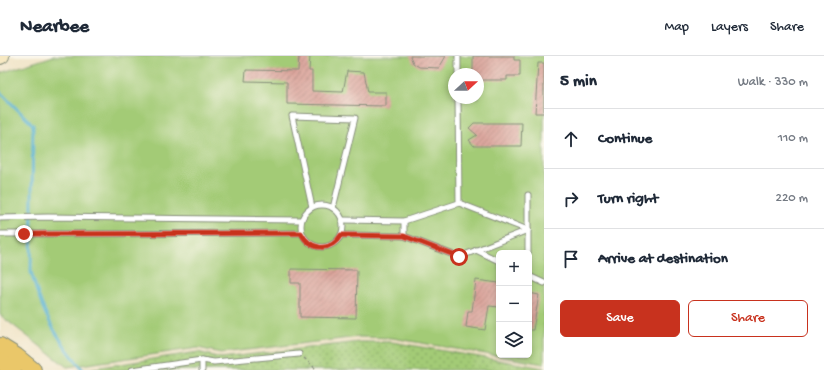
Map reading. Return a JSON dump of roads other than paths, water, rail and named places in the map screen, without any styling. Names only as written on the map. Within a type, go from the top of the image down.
[{"type":"main road","points":[[0,346],[16,356],[33,370]]},
{"type":"main road","points":[[0,361],[13,370]]},
{"type":"lane","points":[[458,56],[458,68]]},
{"type":"lane","points":[[458,104],[459,203]]},
{"type":"lane","points":[[312,207],[292,116],[355,118],[333,208]]},
{"type":"lane","points":[[528,196],[528,250]]},
{"type":"lane","points":[[342,220],[404,221],[459,203],[528,230]]},
{"type":"lane","points":[[320,205],[333,208],[342,220],[343,227],[341,235],[334,244],[326,248],[318,248],[310,244],[301,233],[301,220],[305,213],[312,207],[320,205]]},
{"type":"lane","points":[[0,218],[48,217],[301,220]]},
{"type":"lane","points":[[404,221],[404,236]]},
{"type":"lane","points":[[341,235],[404,236],[459,257],[528,230]]},
{"type":"lane","points":[[0,234],[301,233]]},
{"type":"lane","points":[[476,250],[496,260]]},
{"type":"lane","points":[[532,277],[544,283]]},
{"type":"lane","points":[[132,370],[202,360],[214,362],[299,354]]},
{"type":"lane","points":[[202,360],[202,370]]},
{"type":"waterway","points":[[0,92],[33,125],[31,272],[45,313],[57,335],[83,370]]}]
